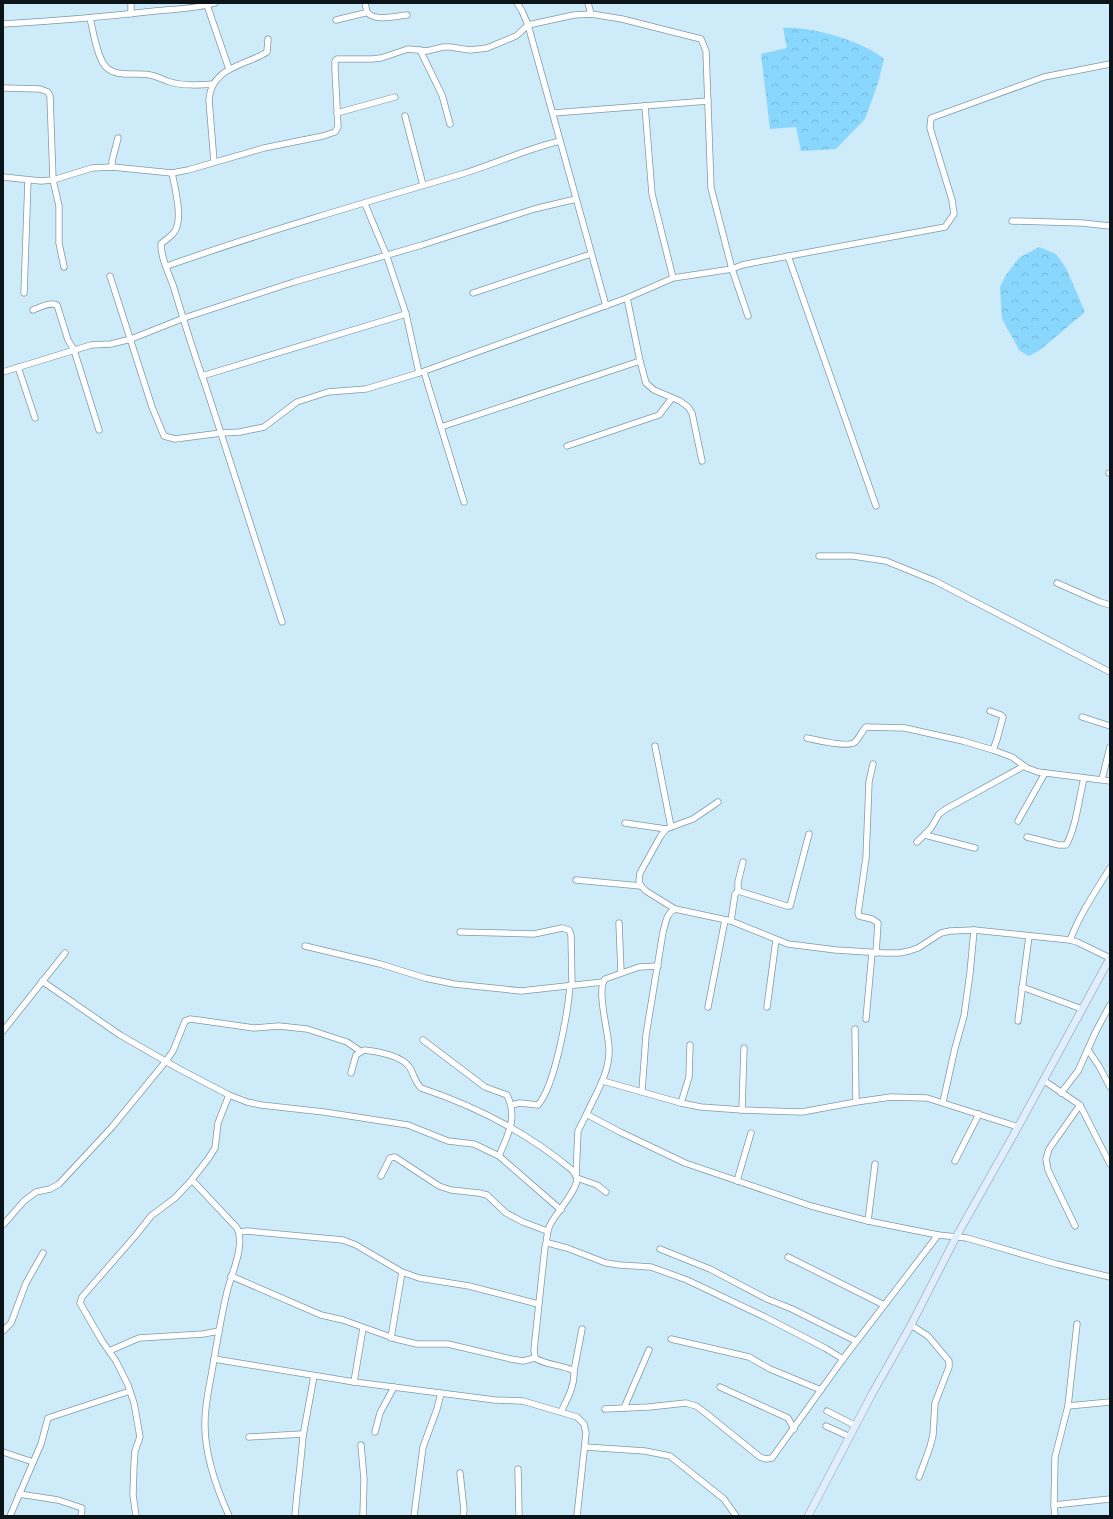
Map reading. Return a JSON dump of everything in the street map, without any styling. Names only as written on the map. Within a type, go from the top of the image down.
[{"type":"street","points":[[130,3],[131,14]]},
{"type":"street","points":[[3,24],[131,14],[215,3]]},
{"type":"street","points":[[365,3],[369,15],[376,18],[407,15]]},
{"type":"street","points":[[517,3],[528,25],[606,306]]},
{"type":"street","points":[[588,3],[591,14]]},
{"type":"street","points":[[207,5],[229,69]]},
{"type":"street","points":[[336,20],[367,12]]},
{"type":"street","points":[[3,177],[28,180],[53,180],[92,168],[112,167],[172,173],[264,148],[290,144],[335,132],[338,127],[335,69],[335,61],[337,60],[381,58],[408,49],[427,51],[450,47],[470,50],[487,48],[516,36],[528,25],[574,15],[591,14],[622,19],[701,39],[706,51],[711,188],[732,269],[748,316]]},
{"type":"street","points":[[90,18],[103,63],[107,68],[116,73],[150,75],[169,82],[183,84],[213,84]]},
{"type":"street","points":[[214,162],[209,90],[222,74],[229,69],[267,52],[268,39]]},
{"type":"street","points":[[420,50],[442,95],[450,124]]},
{"type":"street","points":[[110,276],[152,407],[164,436],[175,439],[240,432],[264,427],[297,402],[328,392],[366,389],[421,372],[606,306],[673,278],[732,269],[742,265],[945,227],[954,214],[952,200],[930,128],[931,118],[1044,77],[1110,64]]},
{"type":"street","points":[[3,88],[40,89],[48,92],[50,96],[53,180],[59,206],[59,243],[64,267]]},
{"type":"street","points":[[337,113],[395,96]]},
{"type":"street","points":[[553,113],[708,101]]},
{"type":"street","points":[[645,106],[652,194],[673,278]]},
{"type":"street","points":[[405,116],[423,185]]},
{"type":"street","points":[[112,167],[112,161],[118,138]]},
{"type":"street","points":[[167,266],[256,236],[336,211],[365,204],[470,171],[540,146],[560,141]]},
{"type":"street","points":[[172,173],[178,203],[178,222],[176,230],[161,244],[162,256],[167,266],[184,318],[192,349],[221,433],[282,622]]},
{"type":"street","points":[[24,293],[28,180]]},
{"type":"street","points":[[3,372],[91,345],[111,344],[131,339],[184,318],[386,254],[422,245],[534,209],[576,198]]},
{"type":"street","points":[[365,204],[386,254],[406,314],[421,372],[441,426],[464,502]]},
{"type":"street","points":[[1012,221],[1082,223],[1110,226]]},
{"type":"street","points":[[473,293],[591,254]]},
{"type":"street","points":[[788,256],[876,506]]},
{"type":"street","points":[[627,298],[640,362],[646,383],[654,390],[680,401],[688,407],[692,413],[702,461]]},
{"type":"street","points":[[32,310],[48,304],[58,306],[68,340],[74,350],[99,430]]},
{"type":"street","points":[[202,376],[406,314]]},
{"type":"street","points":[[441,426],[640,362]]},
{"type":"street","points":[[18,368],[35,418]]},
{"type":"street","points":[[567,446],[659,415],[672,398]]},
{"type":"street","points":[[819,556],[853,556],[886,561],[935,581],[1110,672]]},
{"type":"street","points":[[1057,583],[1110,605]]},
{"type":"street","points":[[990,711],[1003,717],[993,750]]},
{"type":"street","points":[[1082,717],[1110,726]]},
{"type":"street","points":[[808,738],[852,744],[856,742],[862,730],[866,727],[905,728],[963,741],[993,750],[1012,757],[1024,766],[1045,773],[1110,781]]},
{"type":"street","points":[[655,746],[669,828]]},
{"type":"street","points":[[1102,779],[1110,747]]},
{"type":"street","points":[[866,1019],[878,923],[872,919],[859,916],[858,913],[866,858],[869,782],[873,764]]},
{"type":"street","points":[[917,842],[931,828],[939,814],[946,809],[1024,766]]},
{"type":"street","points":[[1018,821],[1045,773]]},
{"type":"street","points":[[1027,837],[1059,845],[1066,845],[1074,823],[1084,778]]},
{"type":"street","points":[[718,802],[693,819],[669,828],[660,837],[640,873],[639,881],[641,886],[646,891],[676,909],[728,920],[788,944],[821,949],[874,953],[909,951],[918,948],[941,933],[974,930],[1070,940],[1110,958],[956,1237],[911,1325],[808,1516]]},
{"type":"street","points":[[625,823],[669,828]]},
{"type":"street","points":[[738,890],[790,906],[810,834]]},
{"type":"street","points":[[925,835],[975,848]]},
{"type":"street","points":[[708,1007],[728,920],[735,894],[738,890],[738,882],[743,862]]},
{"type":"street","points":[[1070,940],[1090,899],[1110,868]]},
{"type":"street","points":[[576,880],[641,886]]},
{"type":"street","points":[[642,1091],[646,1035],[664,932],[668,915],[676,909]]},
{"type":"street","points":[[619,923],[622,972]]},
{"type":"street","points":[[460,932],[534,934],[552,929],[566,928],[569,930],[571,935],[571,985],[565,1020],[548,1088],[538,1105],[520,1102],[511,1104]]},
{"type":"street","points":[[942,1102],[964,1016],[974,930]]},
{"type":"street","points":[[1018,1021],[1029,936]]},
{"type":"street","points":[[767,1007],[776,940]]},
{"type":"street","points":[[305,946],[380,964],[425,978],[454,984],[521,991],[603,982],[605,979],[639,967],[658,966]]},
{"type":"street","points":[[3,1031],[65,953]]},
{"type":"street","points":[[42,981],[120,1035],[229,1095],[247,1102],[261,1105],[324,1112],[408,1125],[448,1141],[474,1144],[499,1156],[561,1210]]},
{"type":"street","points":[[535,1358],[534,1350],[538,1304],[547,1231],[576,1183],[576,1146],[578,1131],[603,1081],[608,1060],[609,1049],[602,998],[603,982]]},
{"type":"street","points":[[1022,987],[1082,1009]]},
{"type":"street","points":[[1061,1093],[1078,1071],[1096,1031],[1110,1005]]},
{"type":"street","points":[[3,1225],[24,1201],[36,1192],[50,1189],[59,1184],[112,1127],[173,1051],[185,1021],[190,1019],[254,1028],[279,1026],[307,1029],[347,1042],[360,1051]]},
{"type":"street","points":[[855,1029],[856,1102]]},
{"type":"street","points":[[423,1040],[485,1087],[507,1095],[511,1104],[511,1128],[499,1156]]},
{"type":"street","points":[[681,1103],[689,1077],[690,1045]]},
{"type":"street","points":[[742,1110],[744,1048]]},
{"type":"street","points":[[1088,1050],[1099,1066],[1110,1087]]},
{"type":"street","points":[[351,1073],[356,1055],[360,1051],[373,1051],[403,1060],[411,1069],[416,1084],[421,1088],[460,1103],[511,1128],[561,1161],[576,1177],[598,1185],[606,1192]]},
{"type":"street","points":[[1043,1080],[1080,1105],[1110,1164]]},
{"type":"street","points":[[603,1081],[681,1103],[701,1107],[742,1110],[802,1112],[891,1097],[927,1098],[1018,1127]]},
{"type":"street","points":[[136,1516],[133,1495],[134,1465],[135,1451],[140,1438],[134,1403],[116,1361],[80,1304],[82,1296],[151,1216],[175,1198],[192,1180],[208,1159],[215,1148],[218,1123],[229,1095]]},
{"type":"street","points":[[1076,1226],[1048,1170],[1046,1159],[1049,1149],[1080,1105]]},
{"type":"street","points":[[587,1113],[588,1115],[620,1132],[685,1163],[811,1206],[868,1221],[966,1238],[1056,1264],[1110,1277]]},
{"type":"street","points":[[955,1162],[979,1114]]},
{"type":"street","points":[[737,1181],[751,1133]]},
{"type":"street","points":[[381,1176],[390,1158],[395,1157],[439,1186],[451,1190],[479,1192],[487,1196],[506,1213],[523,1222],[547,1231]]},
{"type":"street","points":[[868,1221],[875,1164]]},
{"type":"street","points":[[192,1180],[237,1228],[240,1234],[237,1257],[226,1295],[206,1404],[205,1436],[207,1450],[216,1482],[229,1516]]},
{"type":"street","points":[[239,1232],[247,1231],[343,1240],[356,1245],[402,1272],[419,1278],[469,1286],[538,1304]]},
{"type":"street","points":[[605,1409],[649,1407],[686,1403],[696,1406],[760,1457],[766,1459],[772,1458],[794,1429],[842,1359],[938,1234]]},
{"type":"street","points":[[546,1244],[548,1243],[567,1248],[606,1263],[651,1267],[687,1280],[765,1317],[825,1348],[842,1359]]},
{"type":"street","points":[[660,1249],[710,1269],[767,1299],[792,1309],[856,1341]]},
{"type":"street","points":[[3,1331],[10,1323],[26,1283],[43,1253]]},
{"type":"street","points":[[788,1257],[884,1305]]},
{"type":"street","points":[[391,1338],[402,1272]]},
{"type":"street","points":[[231,1276],[299,1306],[391,1338],[417,1344],[448,1344],[511,1359],[523,1360],[535,1358],[541,1362],[568,1368],[574,1371]]},
{"type":"street","points":[[1055,1516],[1055,1457],[1068,1406],[1077,1324]]},
{"type":"street","points":[[911,1325],[928,1336],[949,1362],[949,1367],[935,1403],[933,1435],[919,1477]]},
{"type":"street","points":[[354,1382],[363,1328]]},
{"type":"street","points":[[561,1412],[574,1378],[582,1329]]},
{"type":"street","points":[[109,1351],[140,1338],[203,1334],[219,1331]]},
{"type":"street","points":[[672,1339],[749,1357],[770,1369],[821,1390]]},
{"type":"street","points":[[624,1408],[649,1350]]},
{"type":"street","points":[[214,1359],[354,1382],[495,1400],[523,1401],[577,1418],[584,1424],[586,1433],[577,1516]]},
{"type":"street","points":[[295,1516],[303,1436],[314,1376]]},
{"type":"street","points":[[375,1432],[380,1413],[394,1386]]},
{"type":"street","points":[[720,1387],[788,1418],[794,1429]]},
{"type":"street","points":[[10,1516],[41,1444],[48,1418],[130,1391]]},
{"type":"street","points":[[414,1516],[423,1447],[440,1393]]},
{"type":"street","points":[[1068,1406],[1110,1402]]},
{"type":"street","points":[[827,1411],[856,1426]]},
{"type":"street","points":[[826,1426],[850,1437]]},
{"type":"street","points":[[249,1437],[298,1434],[302,1434],[303,1436]]},
{"type":"street","points":[[361,1445],[364,1465],[362,1516]]},
{"type":"street","points":[[585,1447],[646,1451],[670,1456],[724,1499],[736,1516]]},
{"type":"street","points":[[3,1452],[33,1462]]},
{"type":"street","points":[[518,1469],[519,1516]]},
{"type":"street","points":[[460,1473],[464,1510],[463,1516]]},
{"type":"street","points":[[19,1494],[58,1500],[82,1508],[81,1516]]},
{"type":"street","points":[[1054,1505],[1110,1499]]},
{"type":"green space","points":[[783,28],[808,29],[836,36],[863,46],[875,52],[884,59],[878,83],[865,119],[836,149],[801,151],[796,127],[770,129],[761,54],[787,48]]},
{"type":"green space","points":[[1039,247],[1056,254],[1066,268],[1085,312],[1040,350],[1029,356],[1020,351],[1002,319],[1000,287],[1006,275],[1019,258]]}]
